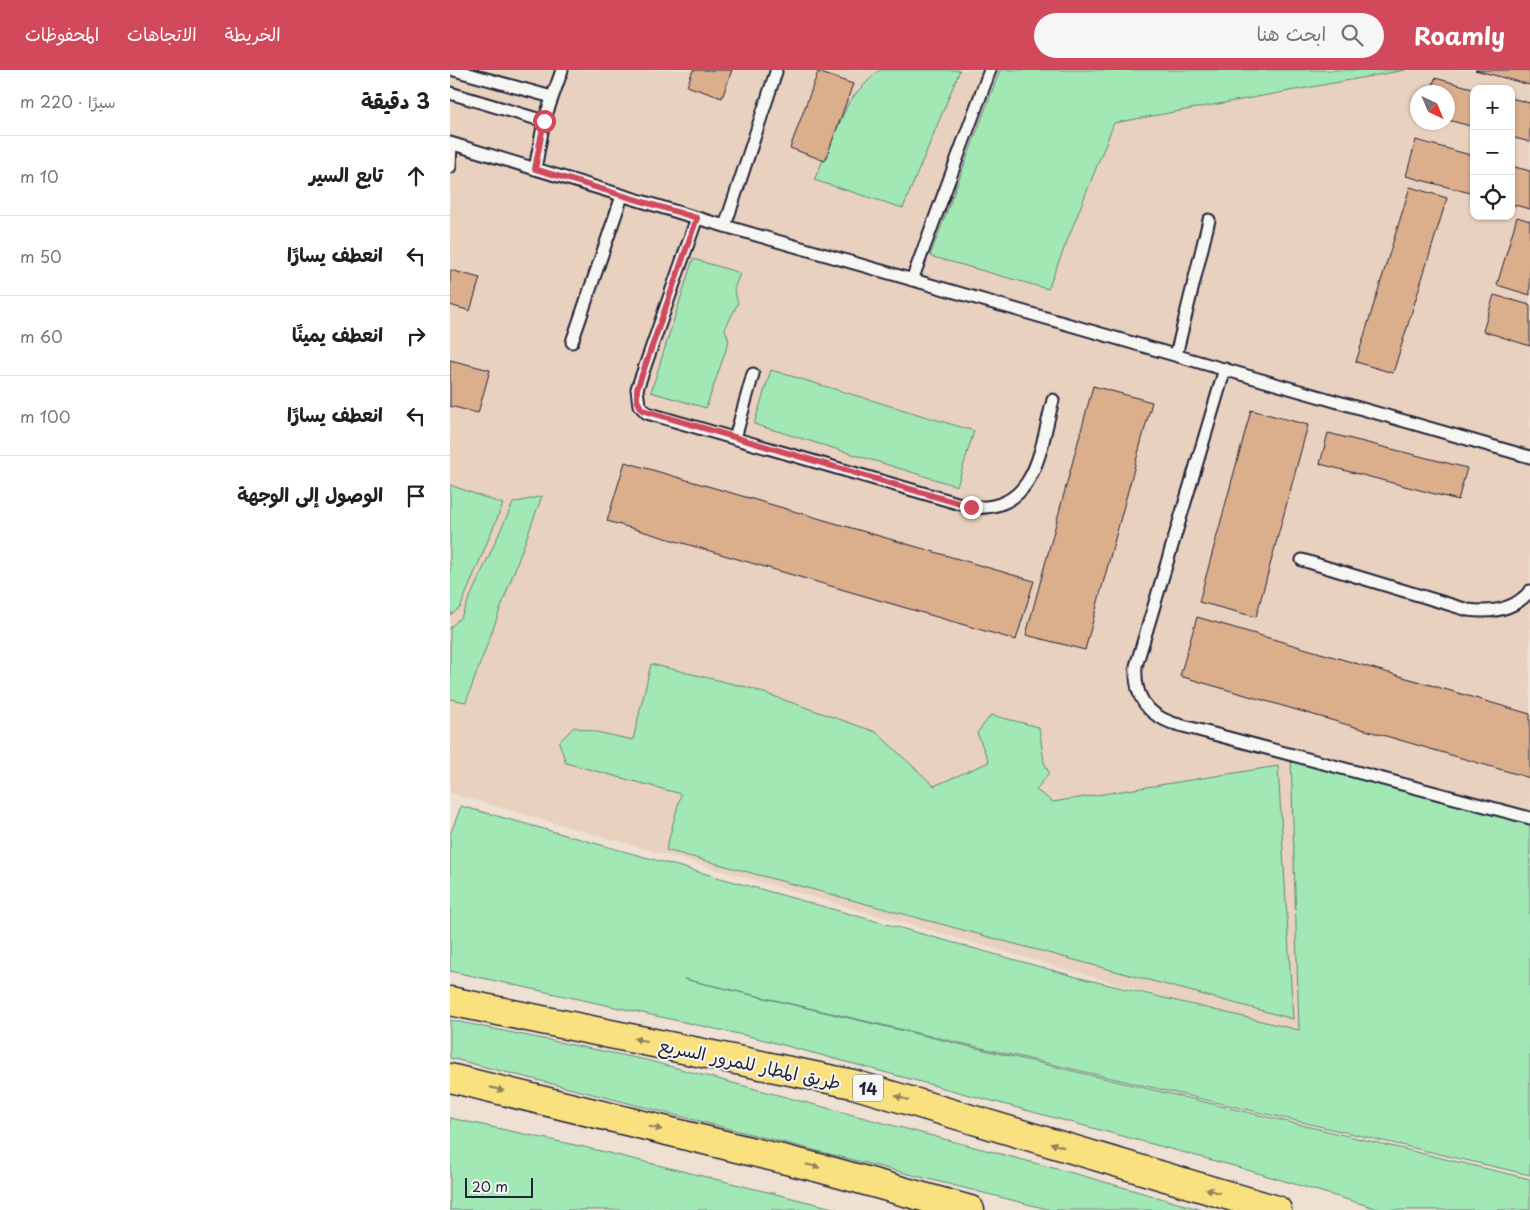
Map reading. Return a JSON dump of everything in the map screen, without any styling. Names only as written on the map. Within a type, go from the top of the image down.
[{"type":"highway","name":"طريق المطار للمرور السريع","points":[[450,1001],[853,1084],[1276,1210]]},
{"type":"highway","points":[[450,1078],[823,1169],[970,1210]]},
{"type":"lane","points":[[454,70],[552,98]]},
{"type":"lane","points":[[535,169],[544,121],[562,70]]},
{"type":"lane","points":[[912,280],[990,70]]},
{"type":"lane","points":[[725,226],[776,72]]},
{"type":"lane","points":[[450,93],[544,121]]},
{"type":"lane","points":[[450,167],[451,144],[697,218],[1530,457]]},
{"type":"lane","points":[[572,342],[622,196]]},
{"type":"lane","points":[[697,218],[637,389],[637,400],[642,410],[971,507],[986,508],[1001,505],[1015,498],[1026,486],[1033,473],[1053,400]]},
{"type":"lane","points":[[1176,355],[1209,220]]},
{"type":"lane","points":[[1226,369],[1136,666],[1135,681],[1138,696],[1146,708],[1158,718],[1172,723],[1530,818]]},
{"type":"lane","points":[[735,438],[754,374]]},
{"type":"lane","points":[[1302,560],[1468,610],[1484,612],[1500,610],[1515,604],[1530,591]]},
{"type":"shaded area","points":[[450,70],[1530,70],[1530,1102],[450,793]]},
{"type":"green space","points":[[879,70],[960,70],[903,208],[814,180],[848,104]]},
{"type":"green space","points":[[1000,70],[1405,70],[1114,123],[1048,289],[930,256]]},
{"type":"green space","points":[[693,259],[740,273],[734,289],[738,303],[725,329],[729,341],[706,408],[651,392]]},
{"type":"green space","points":[[771,370],[974,431],[957,486],[754,424]]},
{"type":"green space","points":[[450,485],[503,504],[460,608],[450,615]]},
{"type":"green space","points":[[542,496],[466,702],[450,699],[450,628],[461,617],[513,503]]},
{"type":"green space","points":[[651,664],[750,688],[876,732],[934,786],[989,762],[977,733],[991,715],[1039,727],[1044,762],[1049,773],[1036,790],[1053,802],[1278,766],[1293,1019],[666,850],[681,794],[566,763],[559,742],[574,727],[633,740]]},
{"type":"green space","points":[[1291,755],[1530,819],[1530,1175],[684,979],[1530,1179],[1530,1210],[1382,1210],[1234,1166],[757,1038],[450,971],[450,835],[461,806],[1084,979],[1299,1030]]},
{"type":"green space","points":[[450,1020],[646,1060],[1091,1178],[1202,1210],[1051,1210],[450,1058]]},
{"type":"green space","points":[[450,1118],[584,1147],[841,1210],[450,1210]]},
{"type":"building","points":[[693,70],[732,70],[722,98],[687,86]]},
{"type":"building","points":[[1475,70],[1530,70],[1530,85]]},
{"type":"building","points":[[818,72],[853,84],[825,161],[790,148]]},
{"type":"building","points":[[1435,78],[1470,87],[1470,126],[1455,122],[1455,85],[1433,85]]},
{"type":"building","points":[[1515,99],[1530,103],[1530,142],[1515,138]]},
{"type":"building","points":[[1416,140],[1470,155],[1470,193],[1406,176]]},
{"type":"building","points":[[1515,167],[1530,171],[1530,209],[1515,205]]},
{"type":"building","points":[[1410,187],[1447,198],[1393,373],[1356,362]]},
{"type":"building","points":[[1517,217],[1530,221],[1530,295],[1497,285]]},
{"type":"building","points":[[450,270],[480,278],[470,311],[450,305]]},
{"type":"building","points":[[1494,295],[1530,305],[1530,346],[1483,331]]},
{"type":"building","points":[[450,360],[490,370],[478,413],[450,406]]},
{"type":"building","points":[[1093,386],[1152,402],[1085,650],[1026,635]]},
{"type":"building","points":[[1251,410],[1308,425],[1256,617],[1199,602]]},
{"type":"building","points":[[1328,433],[1467,468],[1458,500],[1320,464]]},
{"type":"building","points":[[625,462],[1034,581],[1016,640],[607,521]]},
{"type":"building","points":[[1197,617],[1530,714],[1530,778],[1180,676]]},
{"type":"route","points":[[544,121],[535,169],[697,218],[637,389],[637,400],[642,410],[971,507]]}]
